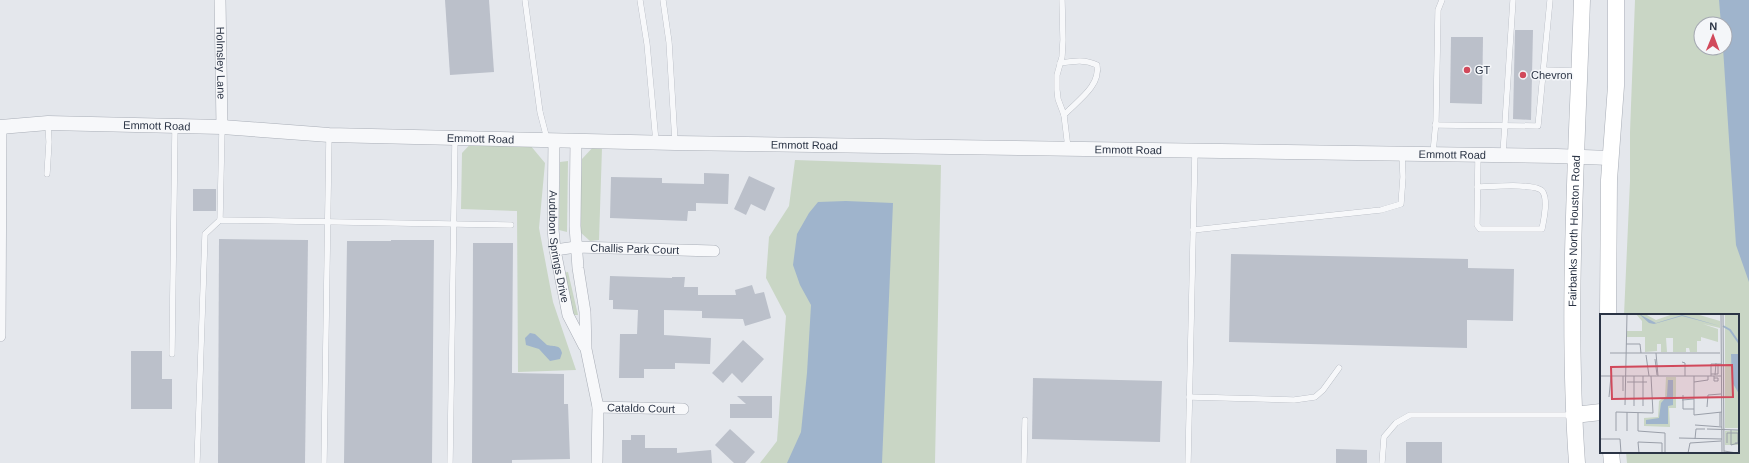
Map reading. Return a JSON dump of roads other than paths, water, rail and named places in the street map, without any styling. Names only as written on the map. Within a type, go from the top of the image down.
[{"type":"main road","name":"Fairbanks North Houston Road","points":[[1578,463],[1574,415],[1572,258],[1582,0]]},
{"type":"main road","points":[[1608,314],[1610,158],[1616,86],[1616,0]]},
{"type":"main road","points":[[1574,415],[1600,412]]},
{"type":"main road","points":[[1611,453],[1612,463]]},
{"type":"street","name":"Holmsley Lane","points":[[220,0],[222,126]]},
{"type":"street","name":"Emmott Road","points":[[0,127],[48,123],[222,126],[329,135],[455,138],[675,143],[1478,154],[1610,158]]},
{"type":"street","points":[[0,127],[0,336]]},
{"type":"street","name":"Audubon Springs Drive","points":[[550,140],[555,250],[568,315],[586,349]]},
{"type":"street","name":"Audubon Springs Drive","points":[[576,140],[576,247],[585,312],[586,349],[598,407],[597,463]]},
{"type":"street","name":"Challis Park Court","points":[[555,250],[576,247],[714,251]]},
{"type":"street","name":"Cataldo Court","points":[[598,407],[683,409]]},
{"type":"lane","points":[[525,0],[540,112],[550,140]]},
{"type":"lane","points":[[640,0],[647,44],[656,142]]},
{"type":"lane","points":[[663,0],[669,42],[675,143]]},
{"type":"lane","points":[[1062,0],[1063,40],[1057,76],[1057,90],[1058,99],[1064,115],[1068,148]]},
{"type":"lane","points":[[1433,154],[1438,10],[1442,0]]},
{"type":"lane","points":[[1503,155],[1513,0]]},
{"type":"lane","points":[[1435,125],[1538,126],[1550,0]]},
{"type":"lane","points":[[1060,63],[1079,60],[1088,61],[1097,65],[1099,73],[1092,86],[1084,96],[1064,115]]},
{"type":"lane","points":[[1544,70],[1580,71]]},
{"type":"lane","points":[[47,174],[49,142],[48,123]]},
{"type":"lane","points":[[172,354],[175,126]]},
{"type":"lane","points":[[220,220],[222,126]]},
{"type":"lane","points":[[324,463],[329,135]]},
{"type":"lane","points":[[450,463],[455,138]]},
{"type":"lane","points":[[1188,463],[1195,150]]},
{"type":"lane","points":[[1193,230],[1381,210],[1401,204],[1403,177],[1402,153]]},
{"type":"lane","points":[[1477,187],[1525,186],[1538,188],[1542,192],[1545,199],[1542,229],[1480,229],[1477,225],[1477,187],[1478,154]]},
{"type":"lane","points":[[197,463],[205,234],[220,220],[511,225]]},
{"type":"lane","points":[[1189,397],[1294,400],[1316,397],[1339,368]]},
{"type":"lane","points":[[1382,463],[1384,437],[1396,423],[1410,415],[1574,415]]},
{"type":"lane","points":[[1024,463],[1025,420]]},
{"type":"water","points":[[1719,0],[1749,0],[1749,282],[1736,245],[1724,56],[1733,56],[1733,16],[1720,16]]},
{"type":"water","points":[[846,201],[893,203],[882,463],[787,463],[801,432],[807,373],[811,305],[800,285],[793,265],[797,234],[809,213],[818,202]]},
{"type":"water","points":[[530,333],[535,334],[547,345],[560,348],[562,353],[560,359],[550,361],[539,349],[526,345],[525,338]]},
{"type":"place","name":"GT","points":[[1467,70]]},
{"type":"place","name":"Chevron","points":[[1523,75]]}]
